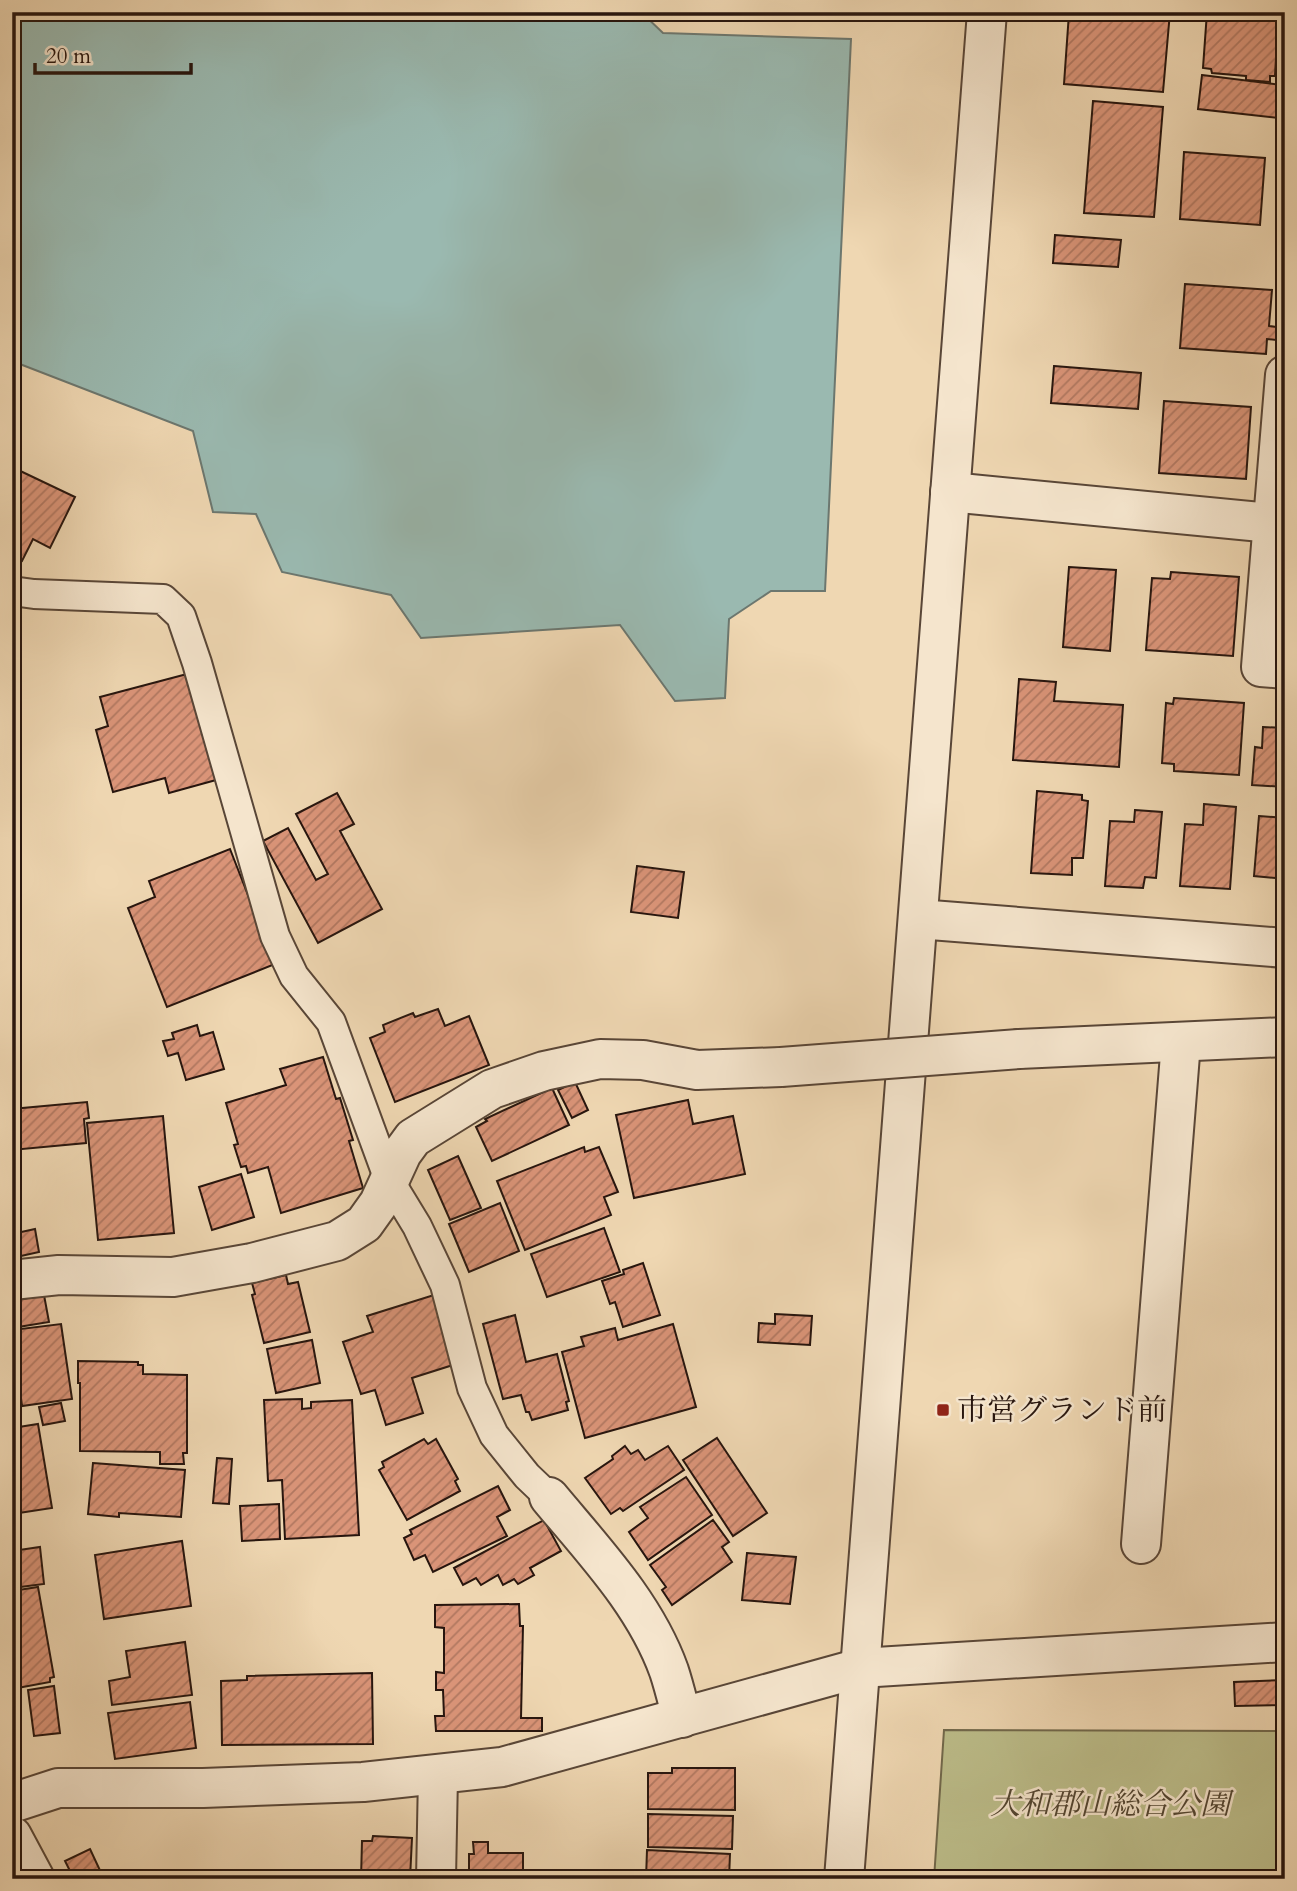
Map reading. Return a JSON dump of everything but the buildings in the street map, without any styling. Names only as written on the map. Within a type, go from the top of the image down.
[{"type":"street","points":[[844,1879],[987,12]]},
{"type":"street","points":[[1285,375],[1261,667],[1285,669]]},
{"type":"street","points":[[950,492],[1272,523]]},
{"type":"street","points":[[918,919],[1285,948]]},
{"type":"street","points":[[12,1280],[59,1275],[173,1277],[253,1263],[337,1241],[364,1224],[379,1203],[402,1153],[413,1138],[492,1089],[544,1071],[600,1059],[643,1060],[697,1070],[781,1067],[1018,1049],[1285,1037]]},
{"type":"street","points":[[1141,1544],[1181,1042]]},
{"type":"street","points":[[549,1497],[614,1574],[652,1634],[669,1671],[682,1718]]},
{"type":"street","points":[[12,1803],[58,1788],[229,1787],[363,1782],[502,1766],[860,1668],[1285,1642]]},
{"type":"street","points":[[436,1879],[438,1775]]},
{"type":"street","points":[[12,1836],[35,1879]]},
{"type":"lane","points":[[12,590],[34,594],[163,599],[181,616],[197,663],[275,936],[294,976],[331,1021],[389,1180],[417,1226],[445,1285],[472,1388],[494,1435],[527,1476],[549,1497]]},
{"type":"green space","name":"大和郡山総合公園","points":[[944,1730],[1285,1731],[1285,1879],[934,1879]]},
{"type":"water","points":[[12,12],[641,12],[663,33],[851,39],[825,591],[771,591],[729,619],[725,698],[675,701],[620,625],[421,638],[391,595],[282,572],[256,514],[213,512],[193,431],[12,361]]},
{"type":"place","name":"市営グランド前","points":[[943,1410]]}]
